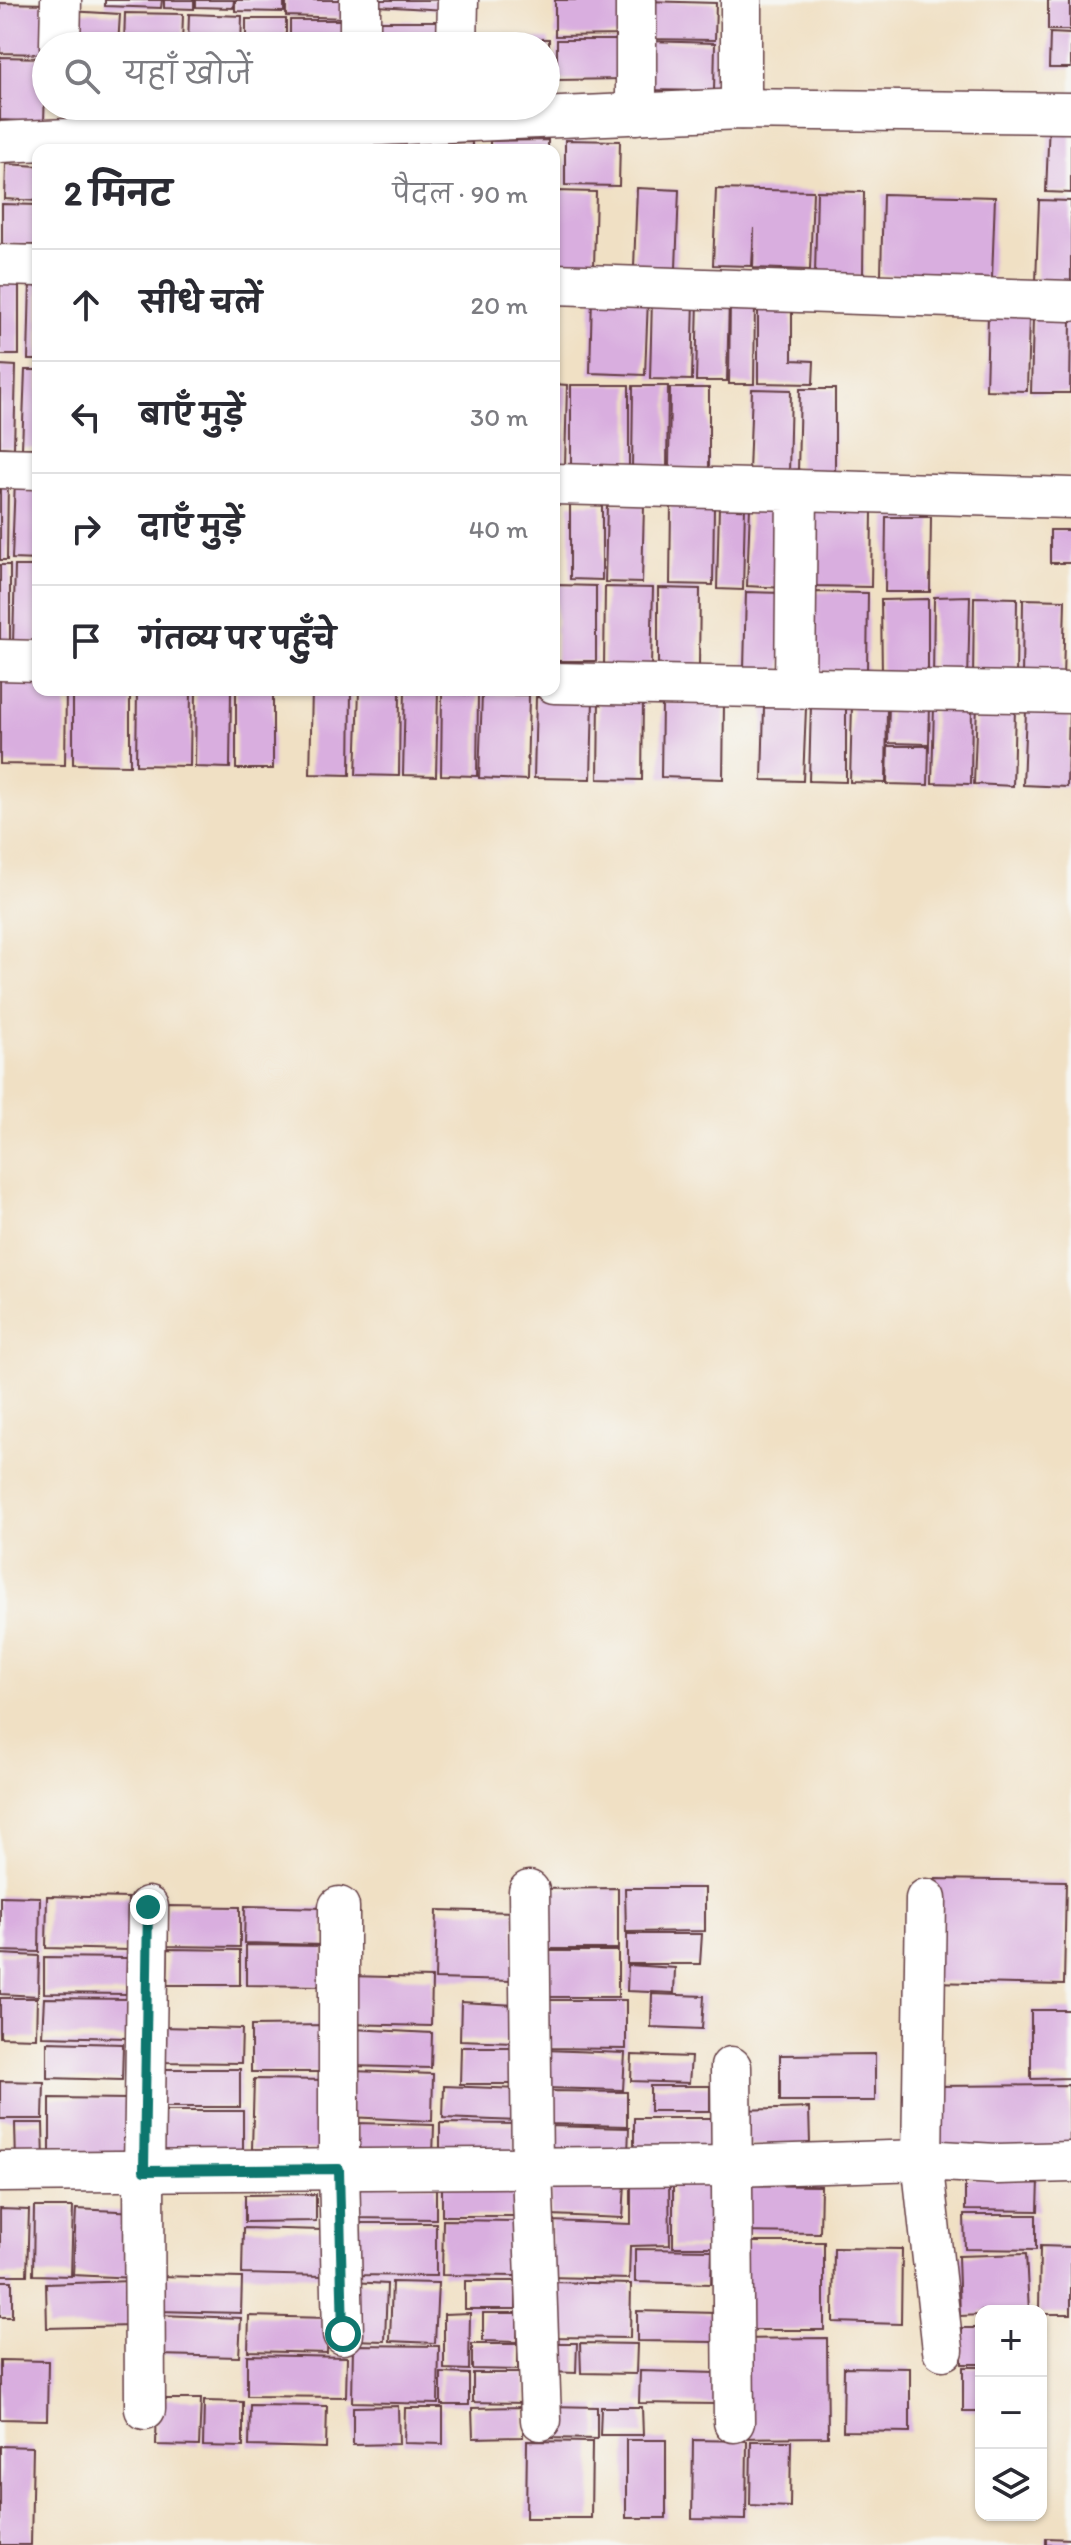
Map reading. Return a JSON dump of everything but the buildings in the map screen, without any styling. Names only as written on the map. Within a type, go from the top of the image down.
[{"type":"street","points":[[60,32],[61,0]]},
{"type":"street","points":[[360,0],[360,32]]},
{"type":"street","points":[[457,32],[458,0]]},
{"type":"street","points":[[636,0],[636,114]]},
{"type":"street","points":[[741,0],[741,109]]},
{"type":"street","points":[[560,114],[741,109],[1071,113]]},
{"type":"street","points":[[0,142],[59,122],[180,120]]},
{"type":"street","points":[[0,265],[32,266]]},
{"type":"street","points":[[560,284],[1071,301]]},
{"type":"street","points":[[0,468],[32,469]]},
{"type":"street","points":[[560,484],[1071,498]]},
{"type":"street","points":[[795,688],[797,490]]},
{"type":"street","points":[[0,660],[32,661]]},
{"type":"street","points":[[560,683],[1071,693]]},
{"type":"street","points":[[529,1891],[532,2168],[541,2420]]},
{"type":"street","points":[[926,1899],[922,2160],[943,2350]]},
{"type":"street","points":[[145,2409],[144,2171],[148,1907]]},
{"type":"street","points":[[339,1907],[339,2169],[343,2334]]},
{"type":"street","points":[[731,2067],[734,2422]]},
{"type":"street","points":[[0,2172],[732,2166],[922,2160],[997,2164],[1071,2162]]},
{"type":"route","points":[[148,1907],[144,2171],[339,2169],[343,2334]]}]
